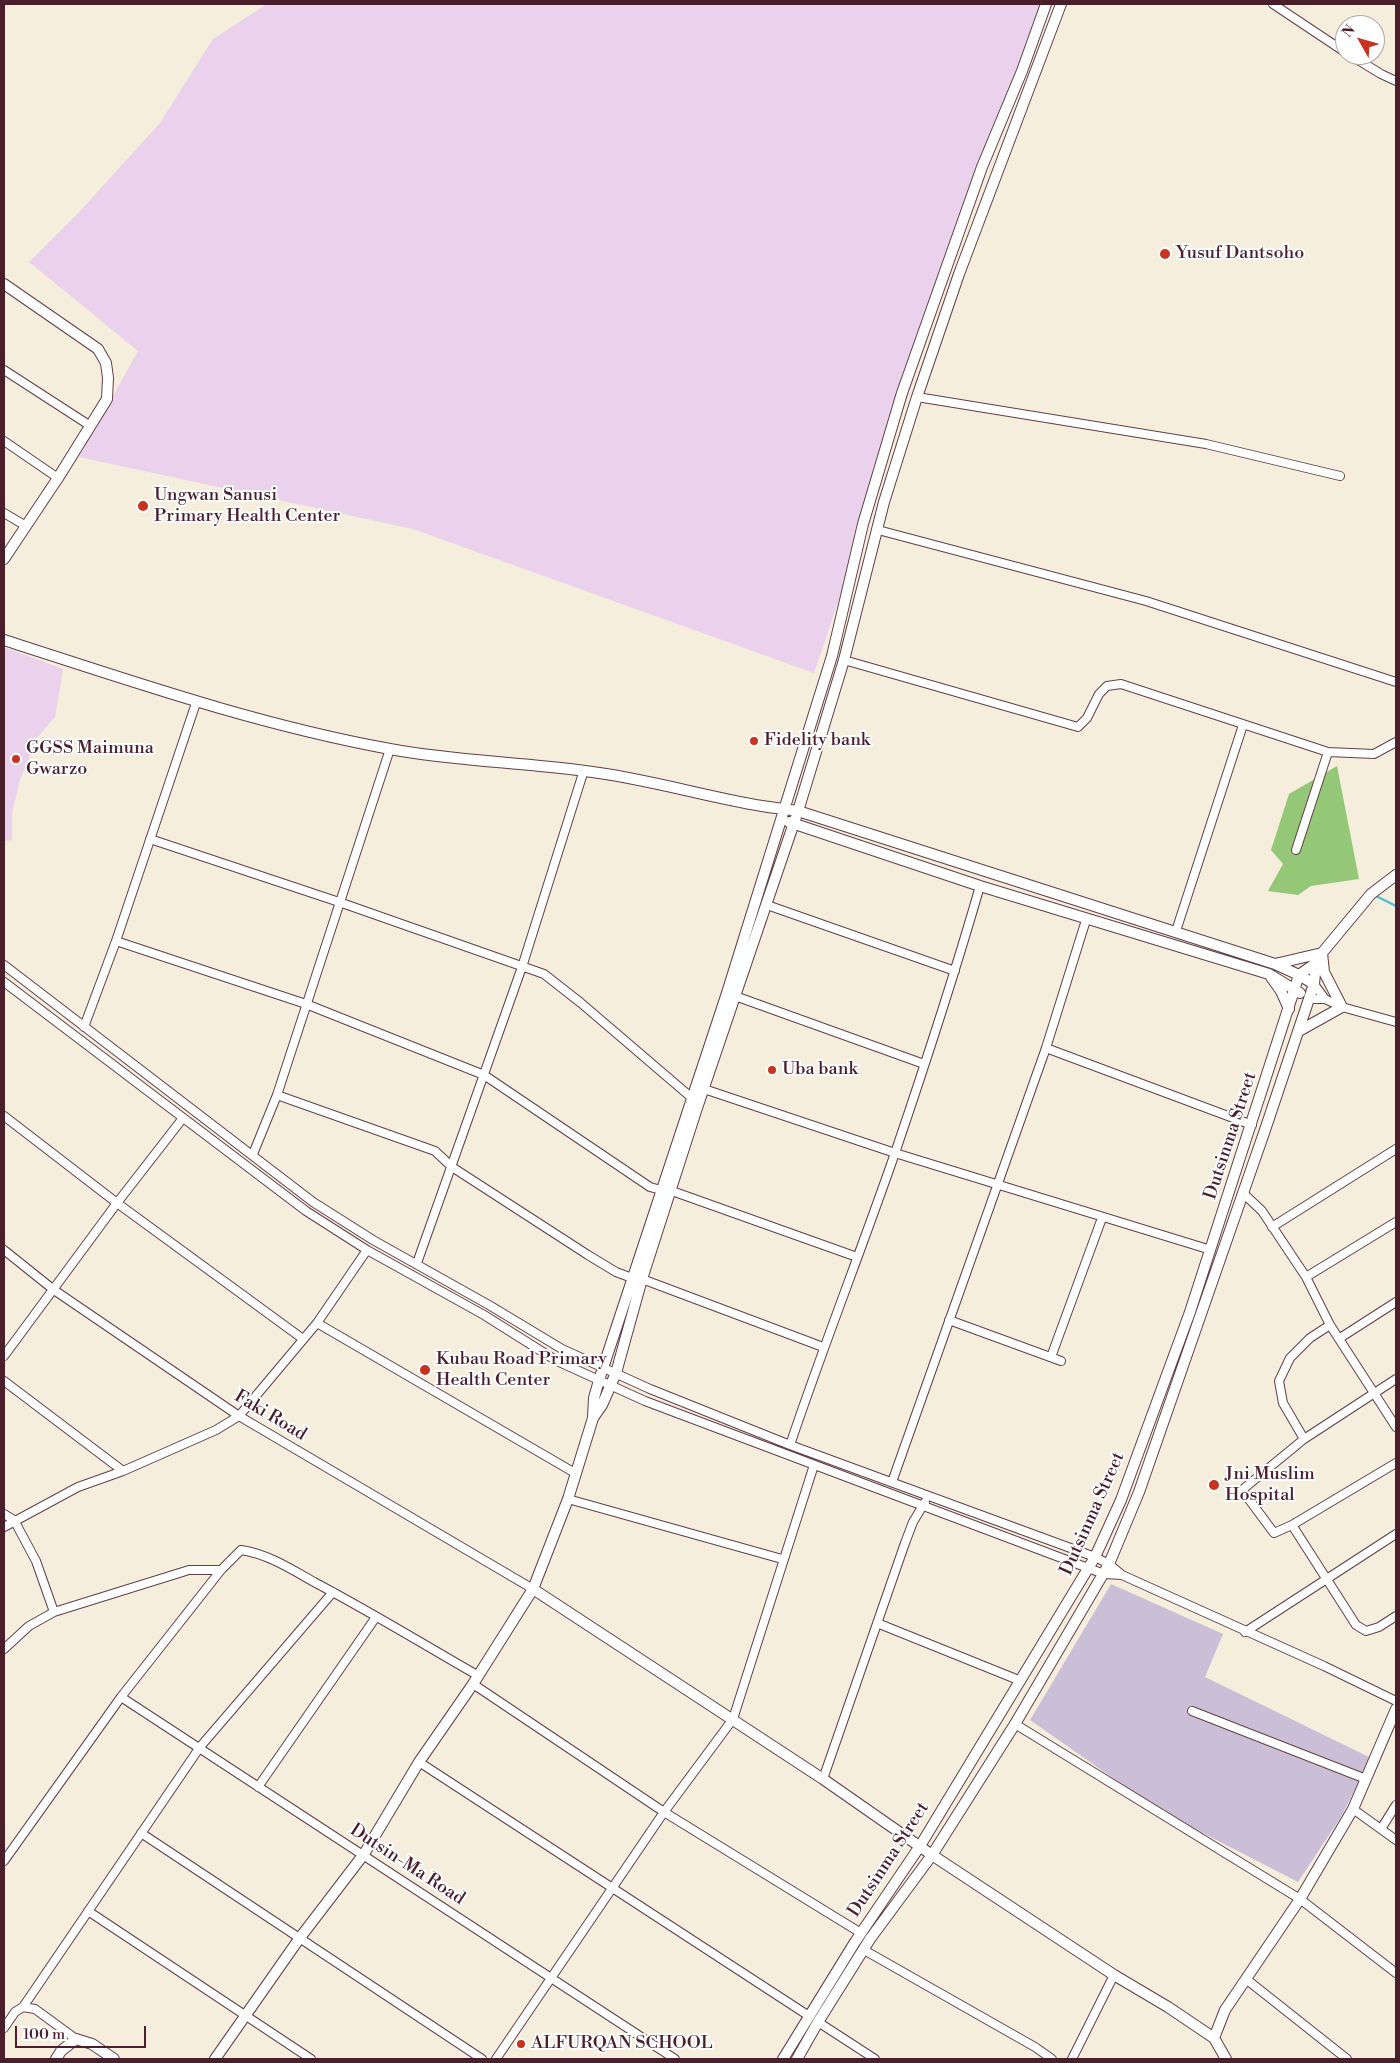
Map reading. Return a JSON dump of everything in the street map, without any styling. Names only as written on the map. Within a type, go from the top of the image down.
[{"type":"street","points":[[667,1190],[692,1098],[730,984],[832,656],[864,524],[902,393],[982,167],[1022,71],[1046,4]]},
{"type":"street","points":[[593,1418],[594,1398],[603,1367],[637,1278],[704,1089],[798,811],[844,660],[884,502],[917,397],[959,274],[1061,4]]},
{"type":"street","points":[[1273,4],[1335,45]]},
{"type":"street","points":[[1366,65],[1396,81]]},
{"type":"street","points":[[4,284],[98,349],[106,364],[108,378],[107,399],[89,425],[58,478],[4,559]]},
{"type":"street","points":[[4,370],[89,425]]},
{"type":"street","points":[[917,397],[1206,444],[1340,476]]},
{"type":"street","points":[[4,441],[58,478]]},
{"type":"street","points":[[4,513],[26,526]]},
{"type":"street","points":[[878,530],[1146,601],[1396,682]]},
{"type":"street","points":[[4,640],[196,702],[291,728],[390,749],[468,760],[584,770],[654,782],[762,806],[783,813],[798,811],[1275,964],[1314,984],[1325,999]]},
{"type":"street","points":[[844,660],[1078,727],[1087,718],[1099,694],[1107,686],[1122,684],[1328,752],[1374,754],[1396,742]]},
{"type":"street","points":[[84,1027],[116,941],[196,702]]},
{"type":"street","points":[[1176,931],[1243,725]]},
{"type":"street","points":[[252,1154],[277,1095],[390,749]]},
{"type":"street","points":[[1296,850],[1328,752]]},
{"type":"street","points":[[417,1263],[522,967],[584,770]]},
{"type":"street","points":[[783,813],[793,824],[1086,920],[1269,974],[1309,999],[1325,999],[1342,1007],[1396,1022]]},
{"type":"street","points":[[150,839],[339,902],[544,974],[581,1003],[692,1098]]},
{"type":"street","name":"Dutsinma Street","points":[[783,2059],[861,1933],[920,1846],[1090,1568],[1121,1500],[1211,1250],[1299,975],[1316,963],[1322,953],[1371,894],[1396,875]]},
{"type":"street","points":[[790,1445],[823,1348],[895,1153],[955,971],[980,886]]},
{"type":"street","points":[[767,905],[955,971]]},
{"type":"street","points":[[892,1482],[1046,1048],[1086,920]]},
{"type":"street","points":[[116,941],[306,1004],[484,1074],[650,1186],[667,1190],[857,1257]]},
{"type":"street","points":[[1275,964],[1322,953],[1324,972],[1342,1007]]},
{"type":"street","name":"Dutsinma Street","points":[[797,2059],[864,1950],[932,1855],[1015,1724],[1109,1564],[1139,1492],[1299,1032],[1314,984],[1316,963]]},
{"type":"street","points":[[4,965],[313,1202],[373,1240],[417,1263],[562,1349],[790,1445],[1095,1558],[1109,1564],[1122,1576]]},
{"type":"street","points":[[1269,974],[1281,991],[1289,1009]]},
{"type":"street","points":[[4,982],[306,1211],[368,1250],[484,1315],[557,1361],[611,1386],[814,1465],[1104,1574],[1122,1576],[1324,1666],[1396,1701]]},
{"type":"street","points":[[735,996],[924,1064]]},
{"type":"street","points":[[1299,1032],[1342,1007]]},
{"type":"street","points":[[1046,1048],[1252,1125]]},
{"type":"street","points":[[137,1083],[145,1073]]},
{"type":"street","points":[[704,1089],[895,1153],[1211,1250]]},
{"type":"street","points":[[277,1095],[435,1150],[452,1167],[588,1255],[637,1278],[823,1348]]},
{"type":"street","points":[[4,1116],[117,1203],[303,1339]]},
{"type":"street","points":[[4,1356],[117,1203],[183,1118]]},
{"type":"street","points":[[1272,1227],[1396,1149]]},
{"type":"street","points":[[1243,1193],[1262,1211],[1306,1277],[1330,1325],[1396,1427]]},
{"type":"street","points":[[1051,1357],[1102,1218]]},
{"type":"street","points":[[1306,1277],[1396,1222]]},
{"type":"street","name":"Faki Road","points":[[4,1250],[54,1290],[239,1416],[533,1589]]},
{"type":"street","points":[[4,1527],[78,1487],[123,1471],[216,1430],[239,1416],[317,1323],[368,1250]]},
{"type":"street","points":[[214,2059],[299,1938],[364,1854],[419,1762],[533,1589],[568,1499],[593,1418],[616,1373],[637,1278]]},
{"type":"street","points":[[1340,1338],[1396,1302]]},
{"type":"street","points":[[949,1320],[1061,1361]]},
{"type":"street","points":[[317,1323],[575,1473]]},
{"type":"street","points":[[1304,1439],[1283,1403],[1279,1381],[1290,1358],[1310,1338],[1330,1325]]},
{"type":"street","points":[[1396,1379],[1304,1439],[1242,1490],[1274,1533],[1292,1525],[1396,1463]]},
{"type":"street","points":[[4,1380],[123,1471]]},
{"type":"street","points":[[496,2059],[664,1812],[733,1718],[782,1560],[814,1465]]},
{"type":"street","points":[[823,1778],[913,1522],[928,1496]]},
{"type":"street","points":[[568,1499],[782,1560]]},
{"type":"street","points":[[4,1514],[14,1520],[36,1561],[54,1612]]},
{"type":"street","points":[[1292,1525],[1356,1624],[1366,1631],[1379,1627],[1396,1616]]},
{"type":"street","points":[[1245,1632],[1396,1534]]},
{"type":"street","points":[[4,1860],[121,1696],[221,1570],[241,1550],[268,1557],[376,1617],[475,1679],[664,1812],[861,1933]]},
{"type":"street","points":[[4,1648],[29,1626],[54,1612],[189,1570],[221,1570]]},
{"type":"street","points":[[533,1589],[733,1718],[823,1778],[932,1855],[1114,1975],[1168,2007],[1214,2038],[1226,2059]]},
{"type":"street","points":[[4,2028],[15,2012],[24,2006],[200,1747],[333,1592]]},
{"type":"street","points":[[258,1787],[376,1617]]},
{"type":"street","points":[[877,1623],[1021,1681]]},
{"type":"street","name":"Dutsin-Ma Road","points":[[121,1696],[675,2059]]},
{"type":"street","points":[[1214,2038],[1225,2010],[1300,1899],[1353,1809],[1396,1709]]},
{"type":"street","points":[[1192,1711],[1366,1778]]},
{"type":"street","points":[[1015,1724],[1300,1899],[1396,1973]]},
{"type":"street","points":[[419,1762],[809,2016]]},
{"type":"street","points":[[1381,1828],[1396,1805]]},
{"type":"street","points":[[1353,1809],[1396,1840]]},
{"type":"street","points":[[141,1833],[482,2059]]},
{"type":"street","points":[[88,1911],[311,2059]]},
{"type":"street","points":[[864,1950],[1035,2047],[1052,2059]]},
{"type":"street","points":[[1072,2059],[1114,1975]]},
{"type":"street","points":[[1246,1979],[1347,2059]]},
{"type":"street","points":[[24,2006],[35,2009],[76,2039],[92,2044],[114,2059]]},
{"type":"street","points":[[818,2022],[875,2059]]},
{"type":"street","points":[[56,2059],[61,2051],[76,2039]]},
{"type":"shaded area","points":[[267,4],[1041,4],[814,673],[413,529],[79,457],[138,351],[29,262],[82,209],[160,123],[213,39]]},
{"type":"shaded area","name":"GGSS Maimuna Gwarzo","points":[[4,647],[63,669],[55,717],[37,738],[20,780],[12,813],[12,840],[4,841]]},
{"type":"shaded area","points":[[1111,1584],[1223,1634],[1205,1677],[1371,1758],[1341,1817],[1298,1882],[1160,1811],[1030,1720]]},
{"type":"green space","points":[[1337,766],[1359,879],[1311,886],[1298,895],[1268,891],[1283,864],[1271,850],[1289,794]]},
{"type":"waterway","points":[[1374,895],[1396,906]]},
{"type":"place","name":"Yusuf Dantsoho","points":[[1165,254]]},
{"type":"place","name":"Ungwan Sanusi Primary Health Center","points":[[143,506]]},
{"type":"place","name":"Fidelity bank","points":[[754,741]]},
{"type":"place","name":"GGSS Maimuna Gwarzo","points":[[16,759]]},
{"type":"place","name":"Uba bank","points":[[772,1070]]},
{"type":"place","name":"Kubau Road Primary Health Center","points":[[425,1370]]},
{"type":"place","name":"Jni Muslim Hospital","points":[[1214,1485]]},
{"type":"place","name":"ALFURQAN SCHOOL","points":[[521,2044]]}]
